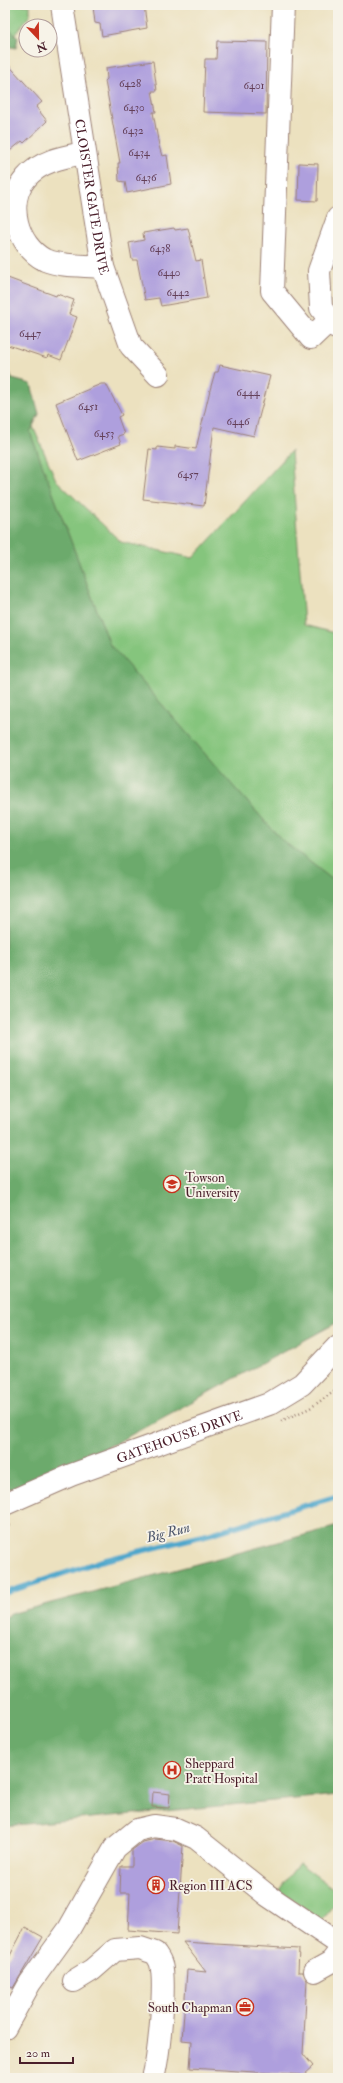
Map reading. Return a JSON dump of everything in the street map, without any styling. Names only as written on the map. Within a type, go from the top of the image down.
[{"type":"street","name":"CLOISTER GATE DRIVE","points":[[62,5],[103,267],[131,346],[158,375]]},
{"type":"street","points":[[283,5],[272,291],[311,338],[334,323],[321,308],[319,271],[338,218]]},
{"type":"street","points":[[84,153],[58,158],[40,166],[25,178],[15,204],[16,223],[24,240],[33,251],[45,260],[57,263],[103,267]]},
{"type":"street","name":"GATEHOUSE DRIVE","points":[[5,1504],[71,1475],[269,1404],[302,1384],[338,1346]]},
{"type":"street","points":[[5,2028],[30,1983],[69,1929],[115,1848],[137,1830],[154,1826],[176,1829],[196,1838],[267,1895],[338,1943]]},
{"type":"street","points":[[74,1981],[92,1970],[115,1950],[140,1948],[155,1953],[160,1963],[163,1983],[157,2064],[153,2078]]},
{"type":"street","points":[[315,1971],[331,1962],[338,1953]]},
{"type":"green space","points":[[5,5],[30,5],[30,15],[28,18],[18,18],[18,30],[5,47]]},
{"type":"green space","points":[[5,25],[18,37],[16,48],[5,46]]},
{"type":"green space","points":[[10,373],[56,480],[121,542],[193,558],[291,451],[304,625],[338,634],[338,1006],[5,1072],[5,374]]},
{"type":"green space","points":[[5,377],[31,384],[39,414],[30,432],[110,645],[282,840],[338,884],[338,1322],[118,1442],[5,1494]]},
{"type":"green space","points":[[338,1526],[338,1795],[5,1826],[5,1618],[10,1614]]},
{"type":"green space","points":[[299,1863],[338,1892],[338,1899],[321,1921],[279,1890]]},
{"type":"building","points":[[144,5],[147,28],[102,36],[100,24],[95,23],[93,6]]},
{"type":"building","points":[[217,41],[267,42],[266,114],[203,112],[205,59],[216,59]]},
{"type":"building","points":[[5,61],[42,102],[36,107],[47,121],[24,143],[22,141],[5,155]]},
{"type":"building","points":[[153,61],[157,91],[152,91],[156,112],[153,112],[162,156],[167,155],[171,184],[127,193],[125,182],[119,181],[118,163],[120,163],[105,81],[107,79],[106,68]]},
{"type":"building","points":[[299,163],[318,164],[317,201],[298,200]]},
{"type":"building","points":[[174,228],[175,230],[188,228],[196,261],[201,260],[207,298],[161,306],[159,298],[145,300],[137,260],[132,260],[129,243],[144,240],[143,233]]},
{"type":"building","points":[[5,277],[56,296],[57,294],[74,300],[69,314],[77,317],[61,360],[48,355],[47,358],[5,344]]},
{"type":"building","points":[[220,365],[270,376],[254,436],[214,427],[204,506],[143,499],[149,449],[157,450],[157,447],[175,449],[175,446],[196,449],[215,372],[218,372]]},
{"type":"building","points":[[101,384],[106,384],[122,415],[118,417],[124,434],[118,436],[121,444],[78,461],[56,403]]},
{"type":"building","points":[[153,1792],[170,1794],[169,1808],[152,1807]]},
{"type":"building","name":"Region III ACS","points":[[155,1839],[173,1841],[183,1846],[177,1934],[128,1930],[130,1893],[120,1893],[121,1866],[132,1866],[132,1850],[143,1842]]},
{"type":"building","points":[[25,1927],[43,1937],[13,1988],[5,1984],[5,1965]]},
{"type":"building","name":"South Chapman","points":[[183,1942],[299,1949],[298,1972],[303,1972],[307,1980],[303,2054],[313,2066],[303,2075],[190,2068],[192,2041],[182,2040],[187,1970],[206,1972]]},
{"type":"waterway","name":"Big Run","points":[[5,1593],[101,1561],[210,1534],[338,1496]]},
{"type":"place","name":"Towson University","points":[[172,1184]]},
{"type":"place","name":"Sheppard Pratt Hospital","points":[[172,1770]]},
{"type":"place","name":"Region III ACS","points":[[156,1885]]},
{"type":"place","name":"South Chapman","points":[[245,2007]]}]
